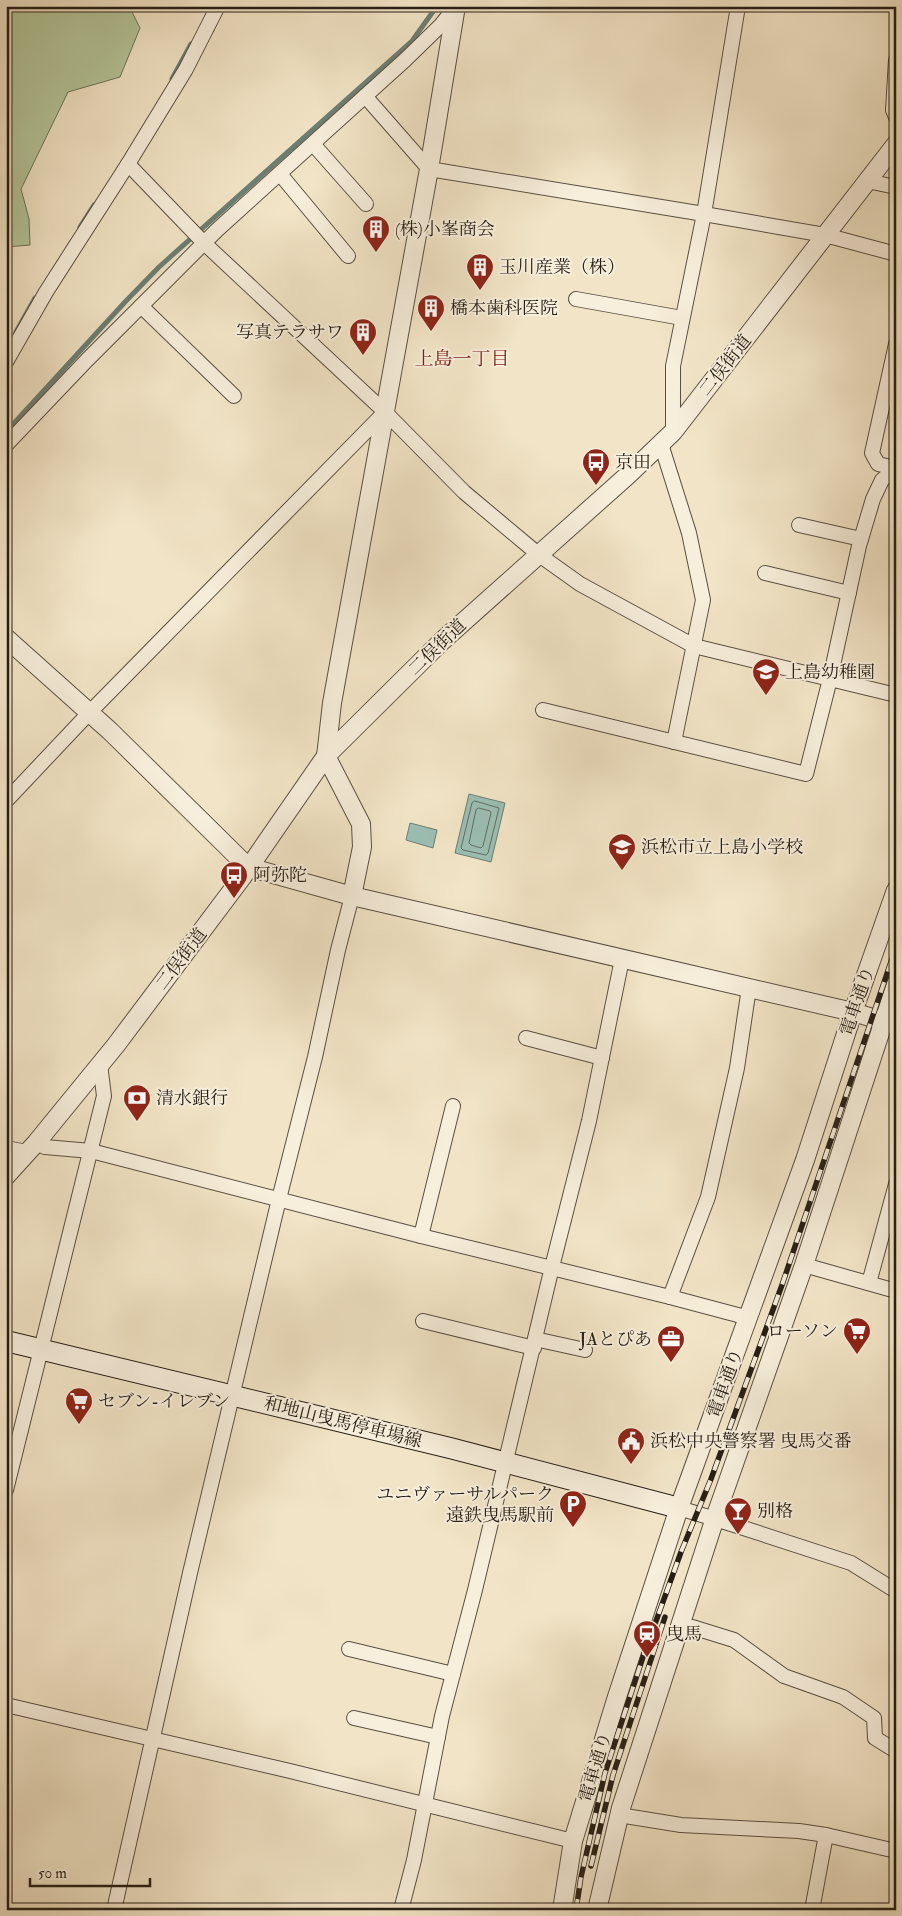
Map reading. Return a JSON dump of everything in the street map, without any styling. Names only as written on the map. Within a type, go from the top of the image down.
[{"type":"main road","name":"和地山曳馬停車場線","points":[[6,1341],[232,1395],[679,1508]]},
{"type":"street","points":[[6,362],[46,292],[186,69],[218,6]]},
{"type":"street","points":[[6,445],[80,366],[141,306],[199,237],[280,174],[427,39],[456,6]]},
{"type":"street","points":[[114,1910],[232,1395],[315,1057],[362,847],[361,824],[326,756],[333,693],[429,169],[456,6]]},
{"type":"street","points":[[674,742],[703,600],[667,438],[673,366],[704,214],[738,6]]},
{"type":"street","points":[[896,60],[893,110],[896,117]]},
{"type":"street","points":[[366,96],[429,169],[704,214],[825,236],[896,254]]},
{"type":"street","points":[[313,144],[366,204]]},
{"type":"street","name":"二俣街道","points":[[6,1176],[32,1148],[116,1045],[243,876],[326,756],[442,642],[667,438],[896,144]]},
{"type":"street","points":[[128,164],[199,237],[385,412],[464,492],[538,554],[580,584],[694,646],[896,695]]},
{"type":"street","points":[[280,174],[348,256]]},
{"type":"street","points":[[867,181],[896,187]]},
{"type":"street","points":[[576,299],[682,318]]},
{"type":"street","points":[[141,306],[234,396]]},
{"type":"street","points":[[895,468],[878,464],[872,453],[896,344]]},
{"type":"street","points":[[6,801],[90,712],[385,412]]},
{"type":"street","points":[[543,710],[806,774],[830,679],[861,539],[873,499],[882,480],[895,468]]},
{"type":"street","points":[[799,525],[861,539]]},
{"type":"street","points":[[765,573],[849,592]]},
{"type":"street","points":[[6,638],[90,712],[248,867],[352,896],[853,1012],[889,1023]]},
{"type":"street","name":"電車通り","points":[[562,1910],[573,1841],[616,1700],[679,1508],[805,1160],[853,1012],[896,890]]},
{"type":"street","points":[[401,1910],[426,1805],[438,1736],[476,1590],[552,1267],[589,1121],[622,959]]},
{"type":"street","name":"電車通り","points":[[597,1910],[619,1815],[715,1518],[889,1023],[896,984]]},
{"type":"street","points":[[670,1296],[708,1197],[737,1068],[749,988]]},
{"type":"street","points":[[526,1038],[602,1058]]},
{"type":"street","points":[[6,1490],[104,1096],[100,1064]]},
{"type":"street","points":[[421,1236],[453,1106]]},
{"type":"street","points":[[6,1148],[45,1147],[91,1151],[421,1236],[670,1296],[749,1318]]},
{"type":"street","points":[[869,1283],[896,1184]]},
{"type":"street","points":[[804,1265],[896,1291]]},
{"type":"street","points":[[423,1321],[534,1344],[585,1350]]},
{"type":"street","points":[[679,1508],[851,1563],[896,1591]]},
{"type":"street","points":[[692,1627],[734,1640],[784,1676],[843,1697],[871,1715],[875,1722],[875,1738],[896,1751]]},
{"type":"street","points":[[349,1649],[453,1674]]},
{"type":"street","points":[[6,1705],[152,1738],[573,1841]]},
{"type":"street","points":[[354,1718],[438,1736]]},
{"type":"street","points":[[619,1815],[681,1825],[799,1831],[896,1851]]},
{"type":"street","points":[[812,1910],[826,1836]]},
{"type":"green space","points":[[7,6],[129,6],[140,28],[120,77],[68,92],[21,189],[29,219],[30,245],[6,247]]},
{"type":"water","points":[[469,794],[505,803],[491,862],[455,853]]},
{"type":"water","points":[[410,823],[437,830],[433,848],[406,840]]},
{"type":"waterway","points":[[6,432],[159,267],[412,41],[437,6]]},
{"type":"waterway","points":[[172,79],[191,44]]},
{"type":"waterway","points":[[80,227],[94,205]]},
{"type":"waterway","points":[[16,332],[35,298]]},
{"type":"railway","points":[[576,1910],[581,1877],[605,1773],[643,1657],[782,1285],[896,947]]},
{"type":"railway","points":[[591,1866],[613,1775],[665,1617]]},
{"type":"place","name":"(株)小峯商会","points":[[376,253]]},
{"type":"place","name":"玉川産業（株）","points":[[480,291]]},
{"type":"place","name":"橋本歯科医院","points":[[431,332]]},
{"type":"place","name":"写真テラサワ","points":[[363,356]]},
{"type":"place","name":"京田","points":[[596,486]]},
{"type":"place","name":"上島幼稚園","points":[[766,696]]},
{"type":"place","name":"浜松市立上島小学校","points":[[622,871]]},
{"type":"place","name":"阿弥陀","points":[[234,899]]},
{"type":"place","name":"清水銀行","points":[[137,1122]]},
{"type":"place","name":"ローソン","points":[[857,1355]]},
{"type":"place","name":"JAとぴあ","points":[[671,1363]]},
{"type":"place","name":"セブン-イレブン","points":[[79,1425]]},
{"type":"place","name":"浜松中央警察署 曳馬交番","points":[[631,1465]]},
{"type":"place","name":"ユニヴァーサルパーク 遠鉄曳馬駅前","points":[[573,1528]]},
{"type":"place","name":"別格","points":[[738,1535]]},
{"type":"place","name":"曳馬","points":[[647,1658]]},
{"type":"district","name":"上島一丁目","points":[[462,358]]}]
